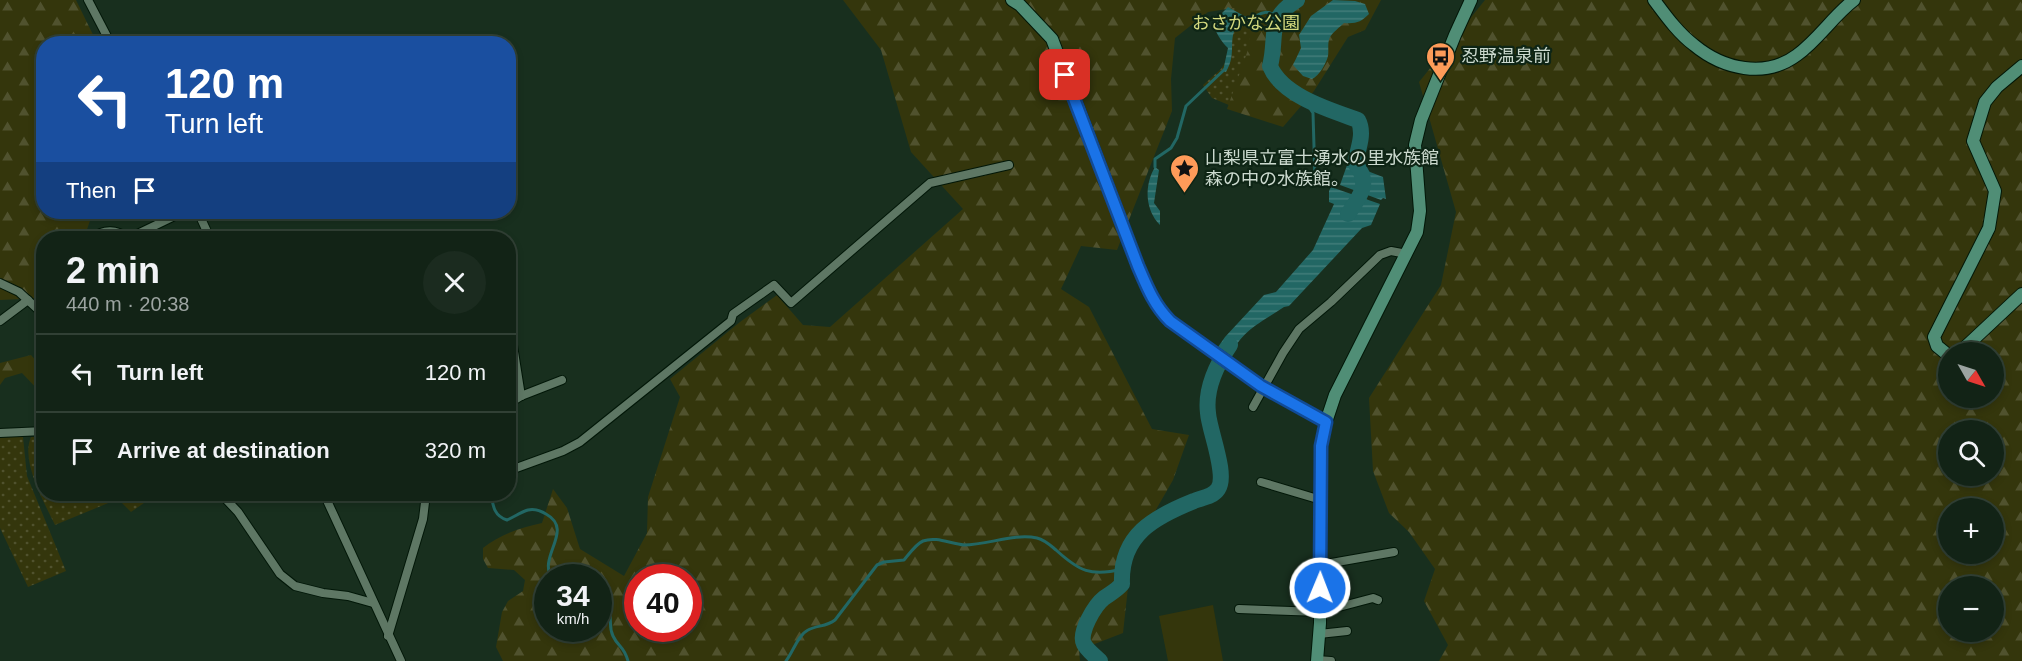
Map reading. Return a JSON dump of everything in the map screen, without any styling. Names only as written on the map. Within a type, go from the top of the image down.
[{"type":"street","points":[[88,0],[107,36]]},
{"type":"street","points":[[1012,0],[1020,5],[1052,39],[1151,298],[1158,308],[1170,321],[1263,387],[1326,422]]},
{"type":"street","points":[[1331,661],[1317,660],[1320,612],[1321,446],[1326,422],[1335,395],[1417,232],[1419,189],[1416,145],[1421,120],[1471,0]]},
{"type":"street","points":[[1654,0],[1672,24],[1694,45],[1729,65],[1747,69],[1777,65],[1796,56],[1840,11],[1854,0]]},
{"type":"street","points":[[1938,347],[1934,336],[1989,228],[1995,191],[1973,141],[1985,102],[1997,87],[2022,66]]},
{"type":"street","points":[[516,468],[563,451],[580,442],[731,321],[733,314],[774,285],[791,303],[930,183],[1009,165]]},
{"type":"street","points":[[144,231],[169,219]]},
{"type":"street","points":[[1253,407],[1299,329],[1380,255],[1391,251],[1407,254]]},
{"type":"street","points":[[0,283],[19,292],[36,308]]},
{"type":"street","points":[[1971,342],[2022,294]]},
{"type":"street","points":[[0,321],[28,300]]},
{"type":"street","points":[[516,364],[521,396]]},
{"type":"street","points":[[516,399],[562,380]]},
{"type":"street","points":[[0,434],[36,432]]},
{"type":"street","points":[[1261,482],[1321,500]]},
{"type":"street","points":[[227,501],[280,574],[295,586],[373,603]]},
{"type":"street","points":[[327,501],[400,661]]},
{"type":"street","points":[[388,636],[423,519],[425,501]]},
{"type":"street","points":[[1320,565],[1394,552]]},
{"type":"street","points":[[1239,609],[1320,612],[1372,598],[1378,600]]},
{"type":"street","points":[[1319,634],[1347,631]]},
{"type":"green space","points":[[0,0],[76,0],[94,36],[36,36],[36,219],[91,219],[86,231],[36,231],[36,298],[0,300]]},
{"type":"green space","points":[[843,0],[1381,0],[1365,30],[1348,37],[1314,91],[1283,127],[1227,109],[1249,47],[1250,26],[1240,7],[1208,12],[1175,38],[1171,79],[1172,111],[1117,250],[1081,246],[1061,289],[1089,307],[1152,429],[1189,435],[1173,480],[1142,534],[1131,560],[1123,633],[1079,650],[1080,661],[503,661],[496,647],[502,612],[508,601],[523,591],[525,580],[514,570],[488,568],[483,559],[483,548],[511,532],[542,523],[553,489],[567,508],[580,549],[604,564],[534,564],[534,642],[612,642],[612,569],[624,576],[624,642],[702,642],[702,564],[630,564],[647,533],[648,497],[680,397],[670,379],[777,295],[803,325],[830,327],[963,209],[911,152],[881,50]]},
{"type":"green space","name":"おさかな公園","points":[[1275,0],[1236,108],[1212,98],[1203,85],[1221,69],[1232,52],[1229,40],[1230,4]]},
{"type":"green space","points":[[1485,0],[2022,0],[2022,661],[1439,661],[1448,645],[1424,601],[1435,569],[1409,532],[1389,513],[1373,471],[1369,398],[1441,285],[1456,212],[1419,82]]},
{"type":"green space","points":[[31,355],[36,361],[36,388],[22,373],[5,378],[0,385],[0,363]]},
{"type":"green space","points":[[0,437],[23,437],[27,476],[66,571],[28,587],[0,528]]},
{"type":"green space","points":[[31,437],[36,437],[36,484],[29,458],[28,447]]},
{"type":"green space","points":[[43,501],[113,501],[55,525]]},
{"type":"green space","points":[[120,501],[147,501],[131,512]]},
{"type":"green space","points":[[1213,605],[1223,661],[1168,661],[1159,616]]},
{"type":"water","points":[[1333,0],[1365,4],[1369,14],[1358,22],[1344,23],[1333,33],[1329,39],[1326,63],[1320,73],[1312,79],[1303,76],[1293,65],[1301,48],[1299,35],[1311,16]]},
{"type":"water","points":[[1228,7],[1246,17],[1246,20],[1239,22],[1235,28],[1231,58],[1226,72],[1223,71],[1228,48],[1223,43],[1213,22]]},
{"type":"water","points":[[1351,154],[1370,172],[1383,177],[1386,199],[1381,200],[1340,185]]},
{"type":"water","points":[[1155,167],[1159,170],[1154,203],[1160,211],[1160,225],[1151,212],[1148,197],[1149,182]]},
{"type":"water","points":[[1331,187],[1380,204],[1371,225],[1362,228],[1289,306],[1284,307],[1246,333],[1231,357],[1218,347],[1225,337],[1264,295],[1276,292],[1313,250],[1334,204],[1329,202]]},
{"type":"waterway","points":[[1297,0],[1280,15],[1274,29],[1270,66],[1276,77],[1296,94],[1358,120],[1361,136],[1355,163],[1360,170],[1363,183],[1360,195],[1348,214]]},
{"type":"waterway","points":[[1244,18],[1266,12],[1278,16]]},
{"type":"waterway","points":[[1155,167],[1155,159],[1171,148],[1177,138],[1186,106],[1225,69]]},
{"type":"waterway","points":[[1305,101],[1313,113],[1315,180],[1320,185]]},
{"type":"waterway","points":[[1100,661],[1085,646],[1083,633],[1096,607],[1122,584],[1123,567],[1133,540],[1153,521],[1179,507],[1210,496],[1218,489],[1221,474],[1209,421],[1208,395],[1213,377],[1230,345]]},
{"type":"waterway","points":[[493,501],[499,516],[507,520],[533,509],[554,520],[557,536],[549,564]]},
{"type":"waterway","points":[[786,661],[804,632],[835,620],[877,565],[904,560],[923,541],[938,540],[964,545],[1019,537],[1037,538],[1086,570],[1102,572],[1122,569]]},
{"type":"waterway","points":[[612,634],[625,652],[628,661]]},
{"type":"place","name":"忍野温泉前","points":[[1440,82]]},
{"type":"place","name":"山梨県立富士湧水の里水族館 森の中の水族館。","points":[[1184,194]]},
{"type":"route","points":[[1065,75],[1138,266],[1151,298],[1158,308],[1170,321],[1261,386],[1326,422],[1321,446],[1320,588]]}]
